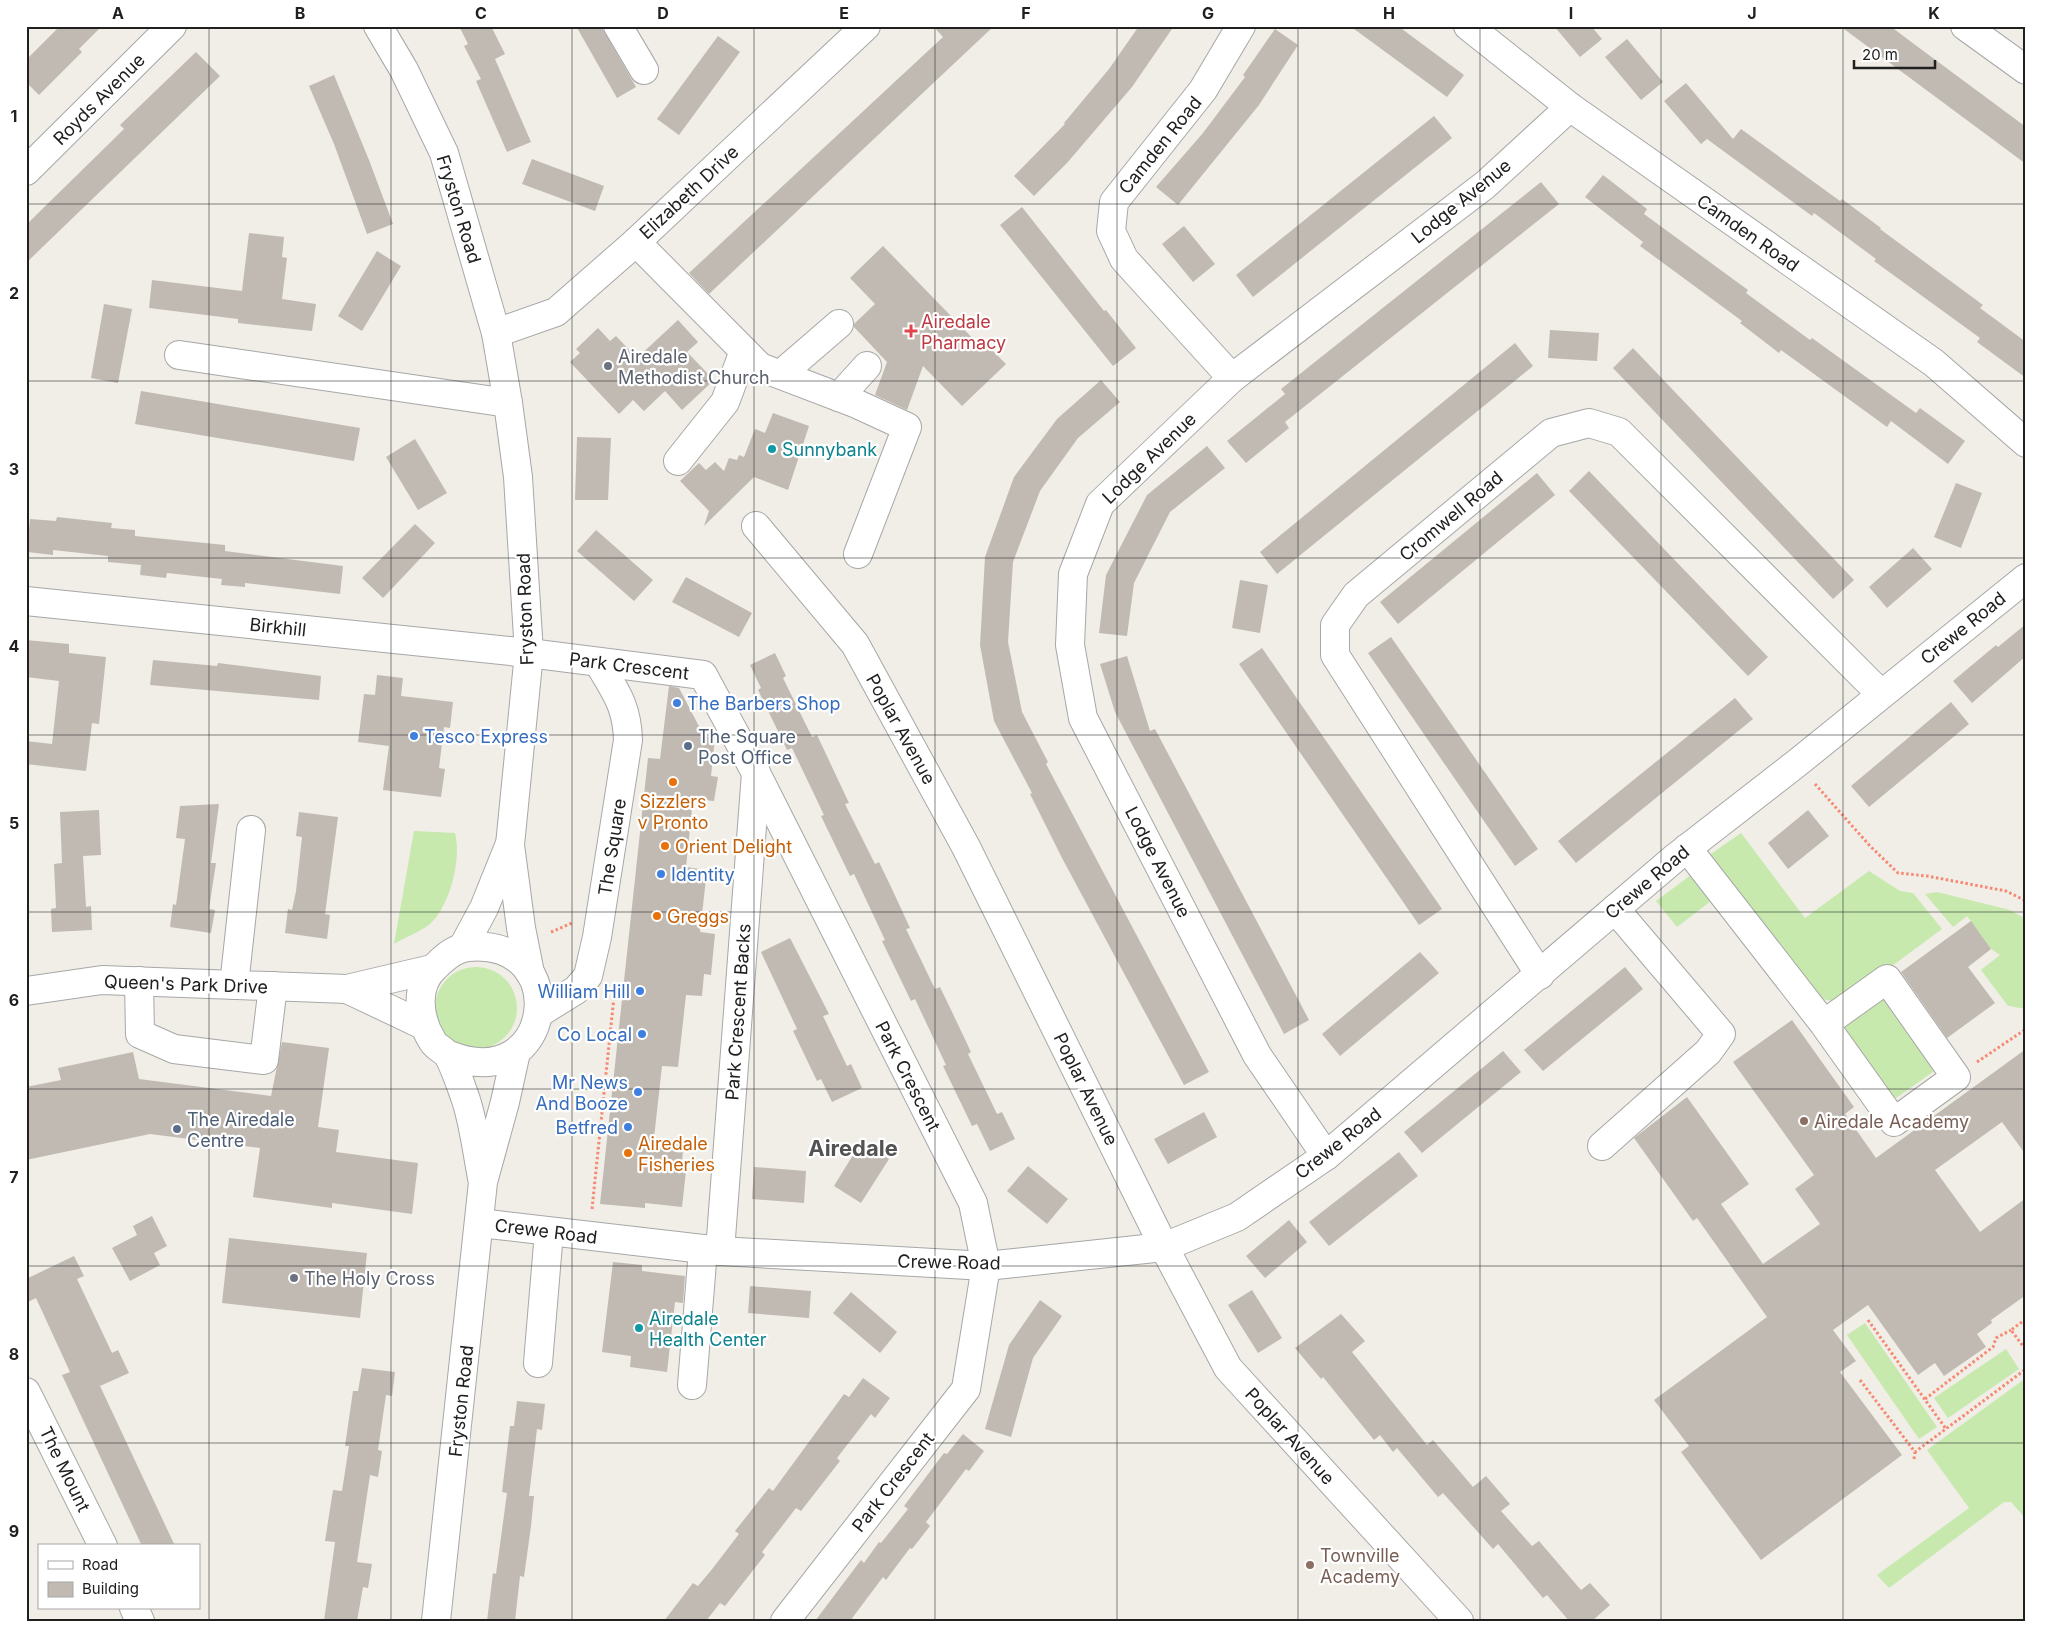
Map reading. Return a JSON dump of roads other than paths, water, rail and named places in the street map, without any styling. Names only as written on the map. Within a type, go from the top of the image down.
[{"type":"street","name":"Royds Avenue","points":[[26,171],[172,26]]},
{"type":"street","name":"Fryston Road","points":[[378,26],[404,70],[444,153],[496,333],[518,477],[529,653],[510,845],[521,928],[530,973],[538,991],[539,1012],[533,1031],[516,1052],[500,1060],[480,1064],[464,1062],[448,1055],[435,1044],[423,1024],[420,1004],[424,984],[432,969],[448,954],[463,947],[484,945],[504,950],[521,962],[530,973]]},
{"type":"street","points":[[618,26],[644,70]]},
{"type":"street","name":"Camden Road","points":[[1232,378],[1124,258],[1111,231],[1114,202],[1203,90],[1241,26]]},
{"type":"street","name":"Camden Road","points":[[1468,26],[1570,107],[1934,363],[2026,443]]},
{"type":"street","points":[[1965,26],[2026,70]]},
{"type":"street","name":"Elizabeth Drive","points":[[496,333],[556,312],[636,242],[850,32]]},
{"type":"street","name":"Lodge Avenue","points":[[1326,1156],[1257,1055],[1083,718],[1070,645],[1073,574],[1100,504],[1232,378],[1485,185],[1570,107]]},
{"type":"street","points":[[636,242],[760,367],[848,400],[907,427],[858,554]]},
{"type":"street","points":[[781,374],[839,324]]},
{"type":"street","points":[[678,461],[725,402],[744,350]]},
{"type":"street","points":[[179,355],[508,403]]},
{"type":"street","points":[[848,400],[867,366]]},
{"type":"street","name":"Cromwell Road","points":[[1540,975],[1335,655],[1335,625],[1356,595],[1551,433],[1589,423],[1619,432],[1881,694]]},
{"type":"street","name":"Poplar Avenue","points":[[756,526],[855,644],[966,847],[1164,1247],[1228,1368],[1459,1621]]},
{"type":"street","name":"Crewe Road","points":[[480,1223],[712,1250],[986,1266],[1164,1247],[1238,1217],[1326,1156],[1687,848],[1797,763],[2026,578]]},
{"type":"street","name":"Birkhill","points":[[26,601],[529,653]]},
{"type":"street","name":"Park Crescent","points":[[529,653],[703,675],[756,773],[972,1203],[986,1266],[966,1389],[785,1621]]},
{"type":"street","name":"The Square","points":[[539,1012],[576,990],[588,976],[600,918],[628,740],[627,719],[624,708],[598,662]]},
{"type":"street","name":"Park Crescent Backs","points":[[692,1385],[712,1250],[756,773]]},
{"type":"street","points":[[234,985],[251,830]]},
{"type":"street","name":"Fryston Road","points":[[463,947],[484,908],[510,845]]},
{"type":"street","points":[[1687,848],[1824,1024],[1894,1122],[1956,1077],[1887,979],[1824,1024]]},
{"type":"street","points":[[1602,1146],[1708,1052],[1720,1034],[1615,909]]},
{"type":"street","name":"Queen's Park Drive","points":[[26,991],[102,980],[347,989],[432,969]]},
{"type":"street","points":[[139,982],[140,1034],[174,1049],[264,1060],[273,986]]},
{"type":"street","name":"Queen's Park Drive","points":[[347,989],[423,1024]]},
{"type":"street","name":"Fryston Road","points":[[436,1621],[483,1182],[505,1102],[516,1052]]},
{"type":"street","name":"Fryston Road","points":[[448,1055],[466,1101],[483,1182]]},
{"type":"street","points":[[538,1363],[549,1232]]},
{"type":"street","name":"The Mount","points":[[26,1392],[102,1544]]},
{"type":"place","name":"Airedale Pharmacy","points":[[911,331]]},
{"type":"place","name":"Airedale Methodist Church","points":[[608,366]]},
{"type":"place","name":"Sunnybank","points":[[772,449]]},
{"type":"place","name":"The Barbers Shop","points":[[677,703]]},
{"type":"place","name":"Tesco Express","points":[[414,736]]},
{"type":"place","name":"The Square Post Office","points":[[688,746]]},
{"type":"place","name":"Sizzlers v Pronto","points":[[673,782]]},
{"type":"place","name":"Orient Delight","points":[[665,846]]},
{"type":"place","name":"Identity","points":[[661,874]]},
{"type":"place","name":"Greggs","points":[[657,916]]},
{"type":"place","name":"William Hill","points":[[640,991]]},
{"type":"place","name":"Co Local","points":[[642,1034]]},
{"type":"place","name":"Mr News And Booze","points":[[638,1092]]},
{"type":"place","name":"Airedale Academy","points":[[1804,1121]]},
{"type":"place","name":"Betfred","points":[[628,1127]]},
{"type":"place","name":"The Airedale Centre","points":[[177,1129]]},
{"type":"place","name":"Airedale Fisheries","points":[[628,1153]]},
{"type":"place","name":"The Holy Cross","points":[[294,1278]]},
{"type":"place","name":"Airedale Health Center","points":[[639,1328]]},
{"type":"place","name":"Townville Academy","points":[[1310,1565]]},
{"type":"district","name":"Airedale","points":[[853,1148]]}]
